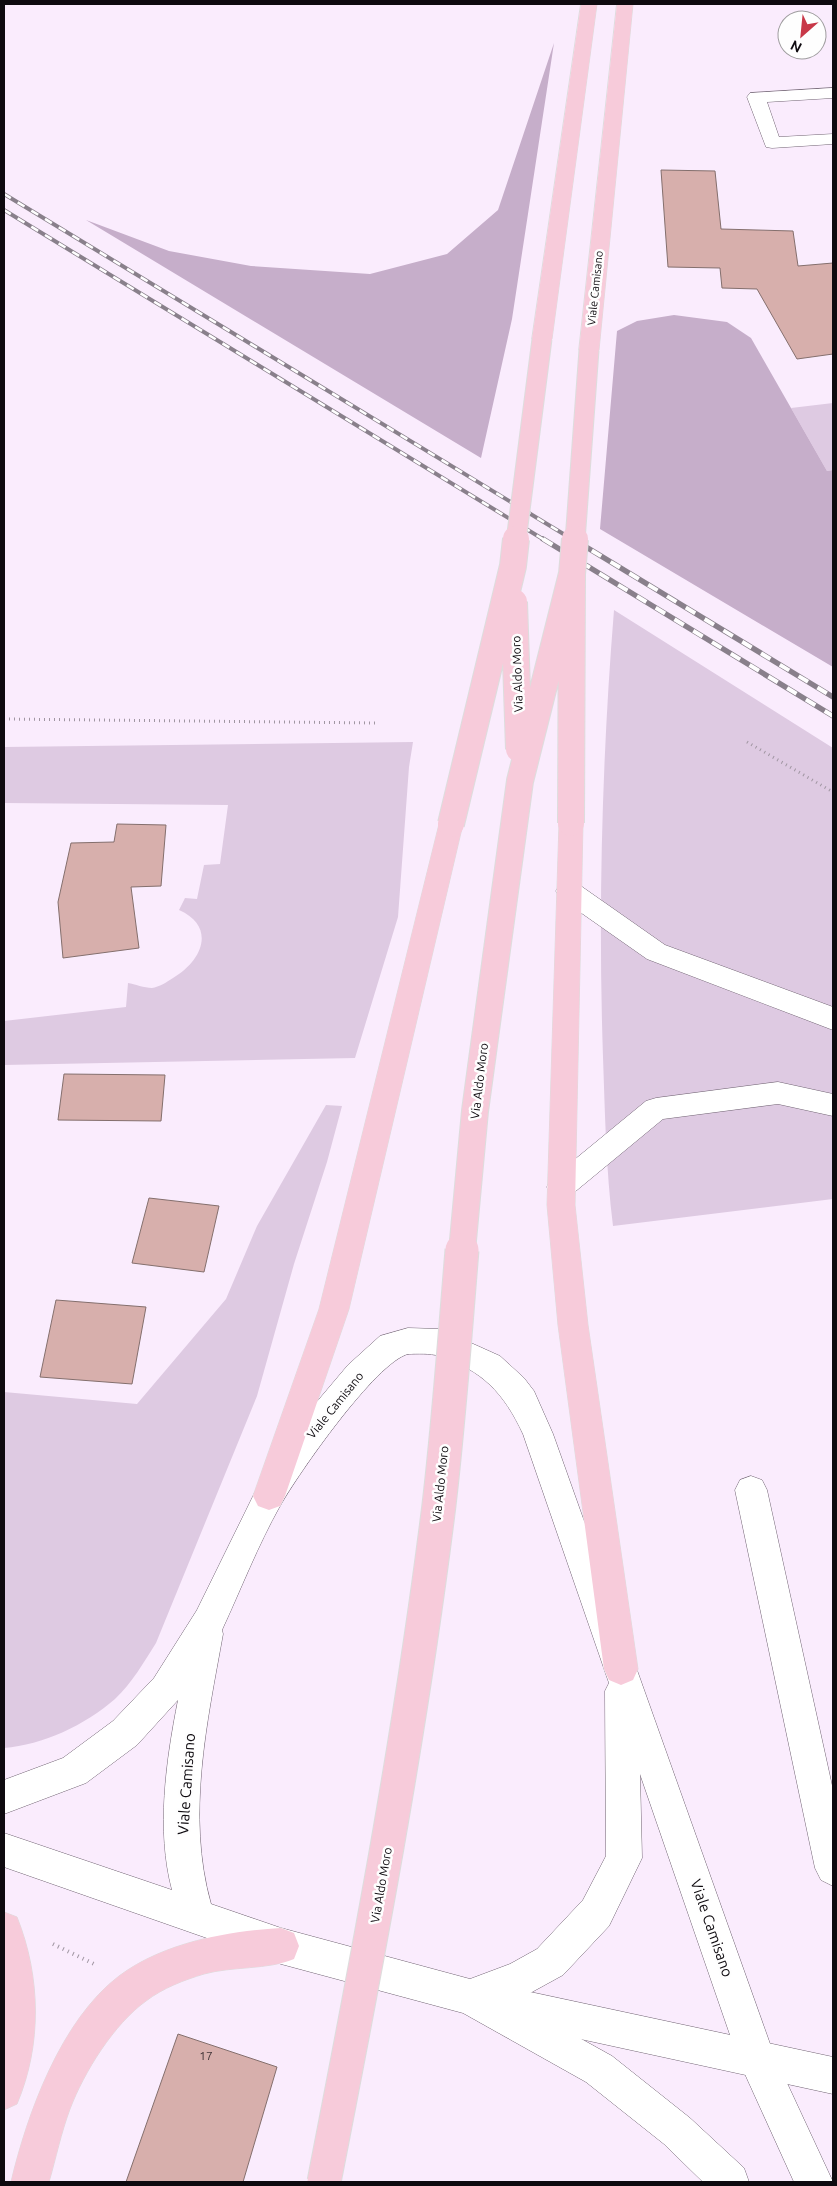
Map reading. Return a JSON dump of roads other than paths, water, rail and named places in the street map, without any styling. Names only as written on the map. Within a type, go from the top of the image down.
[{"type":"main road","points":[[269,1496],[334,1309],[513,566],[542,339],[589,4]]},
{"type":"main road","name":"Viale Camisano","points":[[572,574],[589,350],[626,4]]},
{"type":"main road","points":[[833,93],[756,98],[772,143],[833,139]]},
{"type":"main road","name":"Via Aldo Moro","points":[[513,566],[520,782]]},
{"type":"main road","points":[[572,574],[569,891],[561,1205],[572,1325],[621,1669]]},
{"type":"main road","name":"Via Aldo Moro","points":[[324,2182],[379,1900],[407,1730],[438,1514],[475,1111],[520,782],[572,574]]},
{"type":"main road","points":[[569,891],[656,952],[826,1015],[833,1020]]},
{"type":"main road","points":[[562,1188],[656,1110],[778,1093],[833,1106]]},
{"type":"main road","name":"Viale Camisano","points":[[4,1797],[74,1771],[125,1733],[166,1688],[209,1621],[269,1496],[321,1420],[359,1374],[391,1345],[408,1341],[440,1342],[489,1365],[513,1387],[523,1401],[538,1434],[758,2061],[814,2182]]},
{"type":"main road","points":[[751,1490],[833,1868]]},
{"type":"main road","name":"Viale Camisano","points":[[197,1917],[188,1891],[180,1838],[189,1732],[209,1621]]},
{"type":"main road","name":"Viale Camisano","points":[[470,1997],[519,1979],[550,1962],[596,1913],[624,1858],[621,1669]]},
{"type":"main road","points":[[4,1850],[282,1946],[470,1997],[833,2076]]},
{"type":"main road","points":[[4,1930],[16,1992],[17,2035],[4,2091]]},
{"type":"main road","points":[[30,2182],[45,2127],[64,2081],[89,2039],[126,1993],[175,1966],[214,1952],[248,1947],[282,1946]]},
{"type":"main road","points":[[470,1997],[599,2069],[677,2131],[730,2182]]},
{"type":"railway","points":[[4,194],[575,541]]},
{"type":"railway","points":[[4,210],[546,541]]},
{"type":"railway","points":[[543,539],[833,716]]},
{"type":"railway","points":[[573,539],[833,697]]}]
